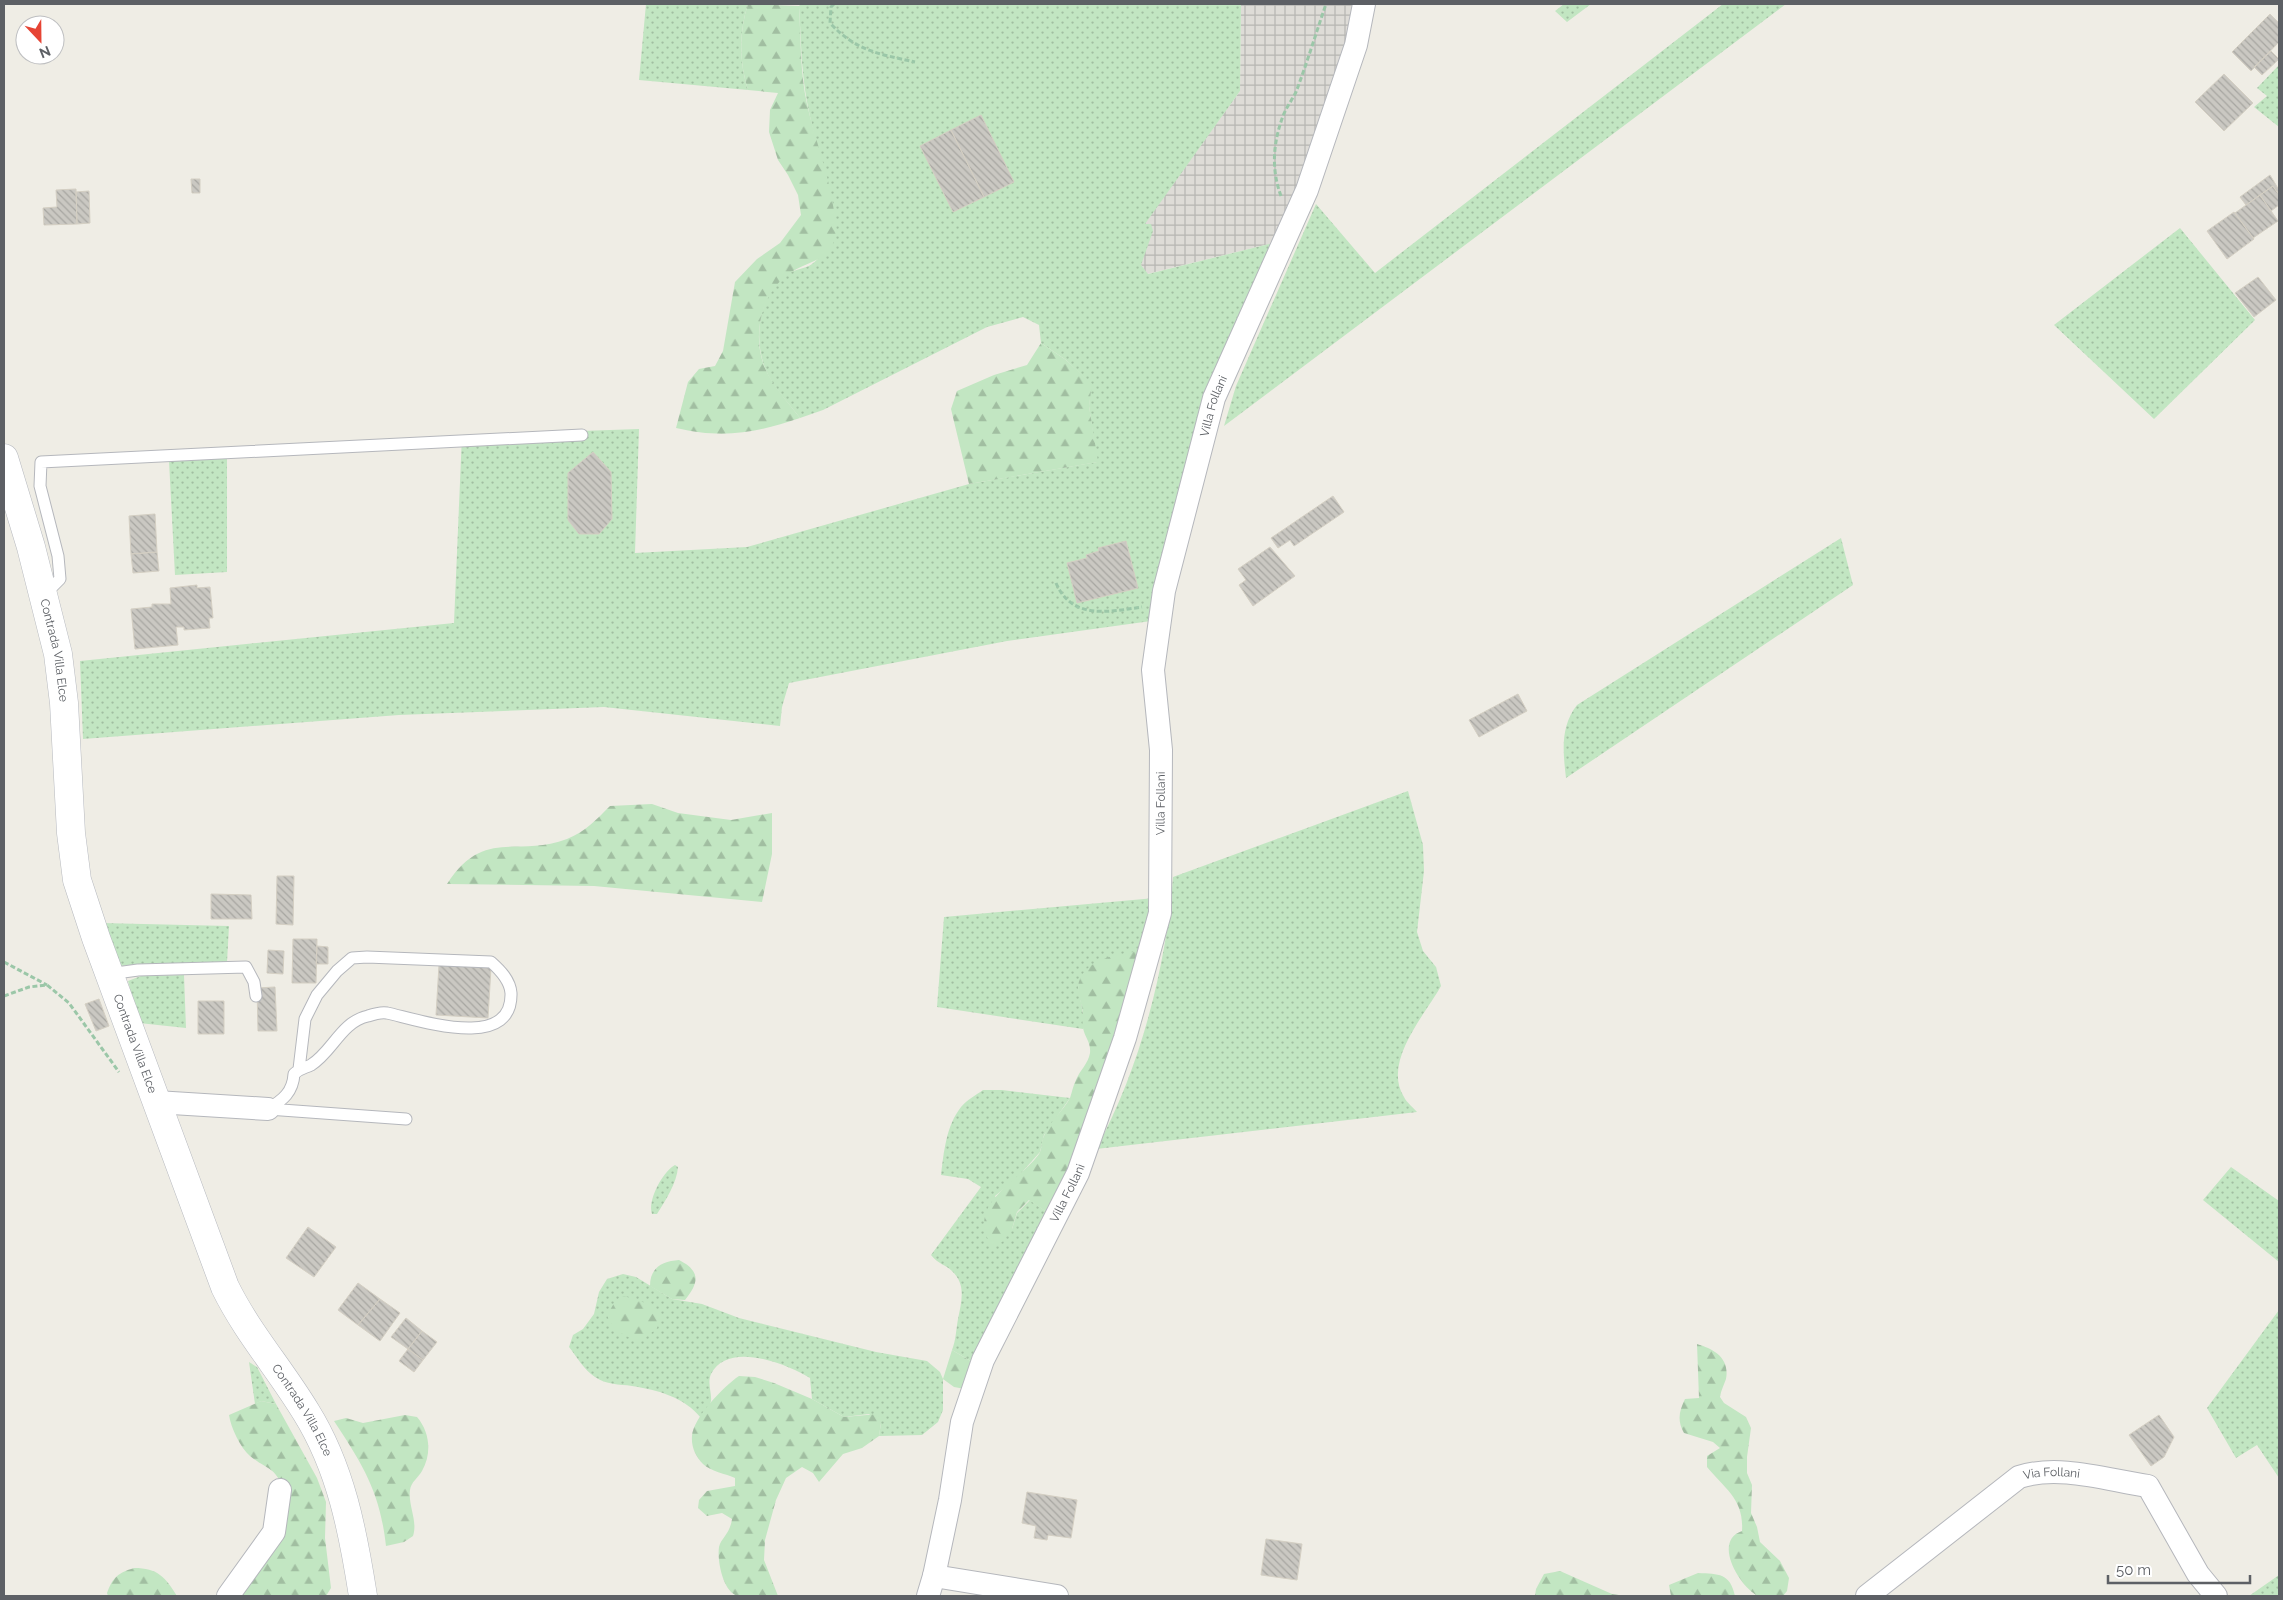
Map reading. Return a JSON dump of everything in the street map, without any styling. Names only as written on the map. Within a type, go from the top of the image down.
[{"type":"main road","name":"Contrada Villa Elce","points":[[4,458],[44,595],[59,659],[64,703],[71,833],[77,880],[109,974],[225,1288],[238,1315],[307,1413],[340,1482],[352,1529],[363,1596]]},
{"type":"street","name":"Villa Follani","points":[[931,1586],[962,1422],[983,1360],[1078,1173],[1125,1038],[1160,913],[1161,750],[1153,670],[1162,604],[1214,398],[1308,190],[1356,45],[1364,4]]},
{"type":"street","points":[[156,1102],[268,1108]]},
{"type":"street","name":"Via Follani","points":[[1867,1596],[2019,1477],[2035,1472],[2052,1472],[2148,1486],[2198,1574],[2216,1596]]},
{"type":"street","points":[[228,1596],[274,1532],[280,1490]]},
{"type":"street","points":[[931,1586],[1057,1596]]},
{"type":"lane","points":[[44,595],[60,579],[58,556],[40,486],[41,462],[582,435]]},
{"type":"lane","points":[[268,1108],[284,1099],[294,1084],[294,1074],[299,1069],[310,1065],[330,1048],[345,1027],[366,1016],[385,1013],[418,1022],[457,1029],[488,1026],[502,1017],[509,1006],[511,992],[503,973],[491,962],[352,958],[337,971],[317,995],[305,1019],[299,1069]]},
{"type":"lane","points":[[109,974],[138,970],[246,967],[254,982],[256,996]]},
{"type":"lane","points":[[268,1108],[406,1119]]},
{"type":"path","points":[[834,4],[831,7],[830,23],[844,38],[871,52],[915,62]]},
{"type":"path","points":[[1297,212],[1282,199],[1275,180],[1273,159],[1284,115],[1295,93],[1326,4]]},
{"type":"path","points":[[1056,582],[1066,599],[1077,608],[1092,611],[1162,604]]},
{"type":"path","points":[[4,962],[47,985],[69,1002],[121,1075]]},
{"type":"path","points":[[4,996],[29,987],[47,985]]},
{"type":"shaded area","points":[[1241,4],[1355,4],[1342,57],[1277,242],[1147,274],[1141,265],[1144,224],[1240,91]]},
{"type":"green space","points":[[646,4],[748,4],[743,25],[741,47],[743,69],[748,90],[639,80]]},
{"type":"green space","points":[[748,4],[799,6],[805,92],[829,184],[836,228],[834,241],[825,255],[787,275],[770,294],[761,318],[759,343],[765,368],[776,388],[800,418],[753,431],[724,434],[709,433],[676,428],[688,382],[699,369],[715,366],[723,351],[735,282],[757,259],[780,243],[801,215],[798,195],[778,160],[769,132],[770,110],[778,93],[748,90],[745,79],[741,47],[743,25]]},
{"type":"green space","points":[[801,4],[1241,4],[1240,91],[1145,224],[1151,224],[1153,231],[1141,265],[1148,274],[1277,242],[1151,621],[1007,641],[789,683],[782,707],[780,726],[604,707],[399,715],[83,739],[80,661],[454,623],[462,435],[639,429],[635,553],[747,547],[969,484],[1097,462],[1089,406],[1091,384],[1066,360],[1041,343],[1039,325],[1023,317],[987,327],[823,410],[800,418],[772,381],[765,368],[759,343],[761,317],[765,304],[770,293],[787,274],[809,266],[816,261],[836,230],[805,90],[801,54],[799,6]]},
{"type":"green space","points":[[1564,4],[1591,4],[1567,22],[1555,11]]},
{"type":"green space","points":[[1723,4],[1786,4],[1224,426],[1236,386],[1316,204],[1375,273]]},
{"type":"green space","points":[[2279,65],[2279,127],[2254,107],[2267,96],[2257,88]]},
{"type":"green space","points":[[2180,228],[2255,320],[2154,419],[2054,325]]},
{"type":"green space","points":[[1041,343],[1066,360],[1092,384],[1089,406],[1098,462],[969,484],[951,409],[957,391],[994,375],[1027,365]]},
{"type":"green space","points":[[227,458],[227,572],[175,575],[169,461]]},
{"type":"green space","points":[[1841,538],[1853,585],[1566,778],[1564,759],[1565,731],[1577,705]]},
{"type":"green space","points":[[1408,791],[1423,845],[1424,871],[1417,932],[1423,951],[1436,967],[1441,986],[1408,1039],[1398,1069],[1399,1083],[1404,1097],[1417,1112],[1096,1149],[1126,1086],[1148,1017],[1164,947],[1173,877]]},
{"type":"green space","points":[[652,804],[678,813],[731,820],[772,813],[772,854],[762,902],[594,886],[447,884],[461,866],[474,856],[488,850],[502,847],[549,844],[567,839],[585,829],[610,806]]},
{"type":"green space","points":[[1155,898],[1140,951],[1078,986],[1083,1014],[1083,1029],[937,1007],[944,917]]},
{"type":"green space","points":[[101,923],[229,926],[227,962],[116,966]]},
{"type":"green space","points":[[1140,951],[1083,1137],[1048,1213],[1029,1200],[1017,1212],[1012,1229],[1002,1242],[991,1245],[985,1230],[985,1217],[989,1206],[997,1195],[1030,1165],[1039,1154],[1046,1131],[1070,1098],[1076,1080],[1089,1057],[1090,1046],[1083,1028],[1083,1013],[1078,990],[1081,978],[1093,964],[1112,956]]},
{"type":"green space","points":[[184,975],[186,1028],[139,1023],[128,981],[141,976]]},
{"type":"green space","points":[[983,1090],[1002,1090],[1070,1098],[1044,1135],[1040,1152],[1016,1179],[995,1196],[1012,1229],[1017,1213],[1030,1200],[1048,1213],[974,1363],[952,1350],[962,1294],[960,1282],[952,1271],[931,1255],[981,1187],[968,1179],[941,1175],[946,1140],[952,1122],[963,1104]]},
{"type":"green space","points":[[675,1165],[678,1167],[677,1173],[667,1198],[657,1214],[652,1214],[652,1202],[657,1187],[670,1168]]},
{"type":"green space","points":[[2231,1167],[2279,1201],[2279,1262],[2203,1200]]},
{"type":"green space","points":[[679,1260],[691,1268],[696,1278],[690,1294],[685,1300],[672,1299],[650,1286],[652,1274],[658,1266]]},
{"type":"green space","points":[[623,1274],[636,1277],[672,1299],[702,1304],[739,1318],[876,1352],[927,1361],[940,1372],[943,1379],[943,1410],[938,1422],[922,1435],[879,1436],[881,1423],[869,1414],[844,1417],[812,1399],[810,1378],[787,1367],[758,1358],[730,1358],[719,1364],[711,1374],[709,1381],[711,1401],[701,1418],[687,1405],[670,1396],[651,1390],[599,1380],[587,1371],[569,1347],[573,1335],[583,1329],[594,1314],[599,1292],[607,1279]]},
{"type":"green space","points":[[624,1296],[652,1305],[660,1317],[657,1328],[640,1342],[616,1329],[607,1315],[616,1300]]},
{"type":"green space","points":[[2279,1310],[2279,1478],[2257,1445],[2236,1458],[2207,1408]]},
{"type":"green space","points":[[1697,1344],[1715,1352],[1723,1360],[1727,1372],[1720,1397],[1724,1403],[1746,1417],[1751,1428],[1747,1473],[1752,1485],[1751,1513],[1757,1527],[1760,1542],[1780,1561],[1789,1578],[1787,1591],[1783,1596],[1765,1597],[1756,1595],[1749,1590],[1736,1573],[1731,1563],[1729,1544],[1734,1536],[1742,1531],[1740,1511],[1737,1502],[1727,1488],[1707,1467],[1707,1456],[1720,1448],[1713,1442],[1684,1433],[1680,1424],[1681,1408],[1685,1399],[1699,1398]]},
{"type":"green space","points":[[952,1350],[974,1363],[965,1389],[954,1387],[943,1379]]},
{"type":"green space","points":[[249,1362],[257,1367],[276,1404],[261,1401],[255,1404]]},
{"type":"green space","points":[[739,1376],[755,1377],[774,1383],[812,1399],[844,1417],[878,1414],[881,1423],[879,1436],[862,1448],[843,1454],[819,1482],[813,1473],[802,1467],[786,1478],[776,1500],[765,1540],[764,1560],[778,1596],[743,1597],[728,1589],[720,1568],[719,1547],[732,1519],[722,1513],[707,1516],[698,1508],[699,1500],[707,1491],[735,1486],[735,1478],[710,1469],[700,1461],[693,1448],[692,1436],[703,1412],[725,1387]]},
{"type":"green space","points":[[261,1401],[276,1404],[317,1478],[326,1502],[325,1538],[331,1588],[326,1596],[233,1596],[283,1488],[273,1472],[246,1452],[230,1420],[229,1415]]},
{"type":"green space","points":[[405,1415],[417,1417],[425,1429],[428,1443],[427,1458],[422,1471],[413,1482],[410,1490],[414,1525],[413,1536],[404,1542],[386,1546],[375,1494],[354,1451],[334,1421],[346,1418],[363,1423]]},
{"type":"green space","points":[[134,1568],[142,1568],[160,1575],[177,1596],[108,1596],[107,1593],[114,1579]]},
{"type":"green space","points":[[1560,1571],[1612,1594],[1626,1596],[1535,1596],[1536,1589],[1544,1574]]},
{"type":"green space","points":[[1698,1573],[1718,1575],[1727,1579],[1733,1588],[1735,1596],[1671,1596],[1669,1585]]},
{"type":"green space","points":[[2279,1575],[2279,1596],[2249,1596]]},
{"type":"building","points":[[2270,14],[2279,23],[2279,42],[2251,71],[2232,52]]},
{"type":"building","points":[[2271,51],[2279,59],[2262,75],[2254,67]]},
{"type":"building","points":[[2224,74],[2253,103],[2224,131],[2195,102]]},
{"type":"building","points":[[981,115],[1014,182],[984,197],[951,130]]},
{"type":"building","points":[[951,130],[984,197],[953,212],[920,146]]},
{"type":"building","points":[[2270,175],[2279,190],[2277,192],[2273,186],[2246,205],[2240,197]]},
{"type":"building","points":[[191,179],[200,179],[200,193],[192,193]]},
{"type":"building","points":[[2273,186],[2279,195],[2279,205],[2271,211],[2260,195]]},
{"type":"building","points":[[76,189],[77,224],[44,225],[43,208],[57,207],[56,190]]},
{"type":"building","points":[[89,191],[90,223],[77,224],[76,192]]},
{"type":"building","points":[[2260,195],[2278,221],[2253,238],[2235,213]]},
{"type":"building","points":[[2234,212],[2254,239],[2227,259],[2207,231]]},
{"type":"building","points":[[2258,277],[2276,300],[2254,317],[2235,293]]},
{"type":"building","points":[[593,452],[611,472],[612,519],[599,534],[579,534],[568,520],[568,473]]},
{"type":"building","points":[[1333,496],[1344,512],[1294,546],[1290,540],[1278,548],[1271,538]]},
{"type":"building","points":[[155,514],[157,552],[131,554],[129,516]]},
{"type":"building","points":[[1126,541],[1138,588],[1077,603],[1067,563],[1087,558],[1086,555],[1099,551],[1098,548]]},
{"type":"building","points":[[1270,547],[1295,576],[1253,606],[1239,585],[1246,580],[1238,569]]},
{"type":"building","points":[[157,552],[159,571],[133,573],[131,554]]},
{"type":"building","points":[[197,585],[197,588],[210,587],[213,618],[209,618],[210,628],[184,630],[184,627],[176,627],[178,645],[135,649],[131,609],[152,607],[152,604],[171,604],[170,588]]},
{"type":"building","points":[[1518,694],[1527,711],[1479,737],[1469,720]]},
{"type":"building","points":[[277,876],[294,876],[293,925],[276,924]]},
{"type":"building","points":[[211,894],[251,895],[252,919],[211,919]]},
{"type":"building","points":[[293,939],[317,939],[316,983],[292,983]]},
{"type":"building","points":[[317,946],[328,947],[328,964],[316,964]]},
{"type":"building","points":[[268,950],[284,951],[283,974],[267,973]]},
{"type":"building","points":[[439,965],[491,968],[488,1018],[436,1015]]},
{"type":"building","points":[[275,987],[277,1031],[258,1031],[257,988]]},
{"type":"building","points":[[99,999],[109,1026],[96,1031],[85,1004]]},
{"type":"building","points":[[198,1001],[224,1001],[224,1034],[198,1034]]},
{"type":"building","points":[[308,1227],[336,1247],[314,1277],[286,1258]]},
{"type":"building","points":[[358,1283],[380,1299],[358,1325],[338,1310]]},
{"type":"building","points":[[380,1299],[400,1313],[380,1341],[358,1325]]},
{"type":"building","points":[[406,1318],[422,1331],[408,1349],[391,1337]]},
{"type":"building","points":[[422,1331],[437,1342],[423,1360],[408,1349]]},
{"type":"building","points":[[408,1349],[423,1360],[414,1372],[399,1361]]},
{"type":"building","points":[[2159,1415],[2174,1437],[2164,1457],[2151,1466],[2129,1435]]},
{"type":"building","points":[[1027,1492],[1077,1500],[1071,1538],[1048,1535],[1047,1540],[1034,1538],[1036,1526],[1022,1523]]},
{"type":"building","points":[[1266,1539],[1302,1544],[1297,1580],[1261,1575]]}]
